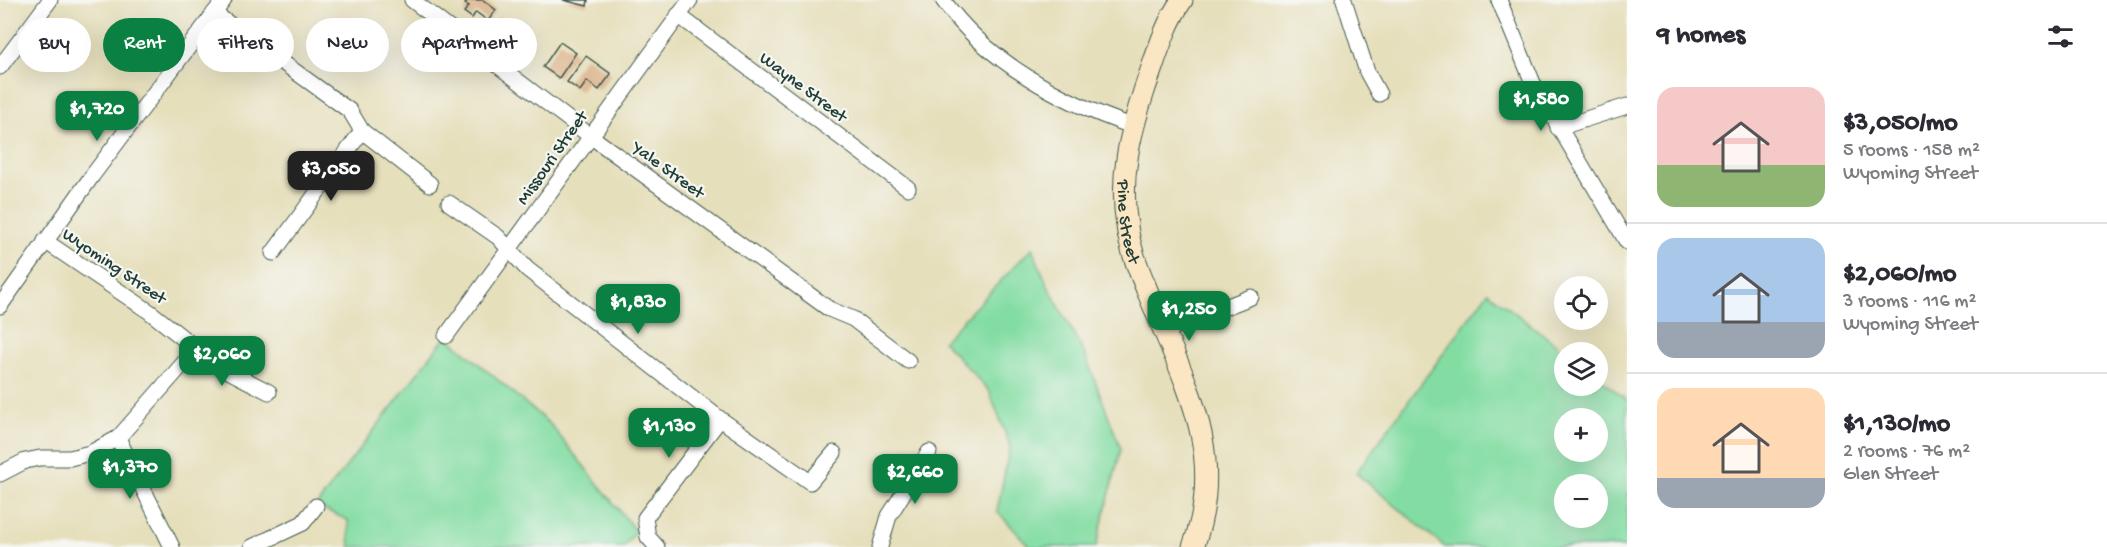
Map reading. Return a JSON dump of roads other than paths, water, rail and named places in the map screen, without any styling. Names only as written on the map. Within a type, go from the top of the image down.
[{"type":"street","points":[[0,67],[50,0]]},
{"type":"street","points":[[0,306],[45,241],[224,0]]},
{"type":"street","name":"Yale Street","points":[[412,0],[589,135],[829,309],[853,319],[908,362]]},
{"type":"street","name":"Missouri Street","points":[[446,336],[510,250],[589,135],[690,0]]},
{"type":"street","points":[[943,0],[975,38],[1035,81],[1061,98],[1089,111],[1132,126]]},
{"type":"street","name":"Pine Street","points":[[1182,0],[1152,67],[1132,126],[1124,173],[1127,228],[1132,252],[1201,427],[1208,461],[1207,494],[1202,523],[1193,547]]},
{"type":"street","points":[[1344,0],[1366,72],[1379,94]]},
{"type":"street","points":[[1499,0],[1533,83],[1627,242]]},
{"type":"street","points":[[214,13],[350,111],[362,131],[430,184]]},
{"type":"street","name":"Wayne Street","points":[[678,15],[908,188]]},
{"type":"street","points":[[1558,128],[1627,106]]},
{"type":"street","points":[[273,254],[362,131]]},
{"type":"street","points":[[449,203],[498,237],[527,269],[720,419],[810,482],[834,453]]},
{"type":"street","name":"Wyoming Street","points":[[45,241],[150,312],[217,366],[269,392]]},
{"type":"street","points":[[1164,331],[1251,297]]},
{"type":"street","points":[[0,474],[25,461],[40,458],[70,458],[90,453],[118,438],[196,349]]},
{"type":"street","points":[[657,547],[648,537],[645,518],[720,419]]},
{"type":"street","points":[[118,438],[172,547]]},
{"type":"street","points":[[880,547],[889,516],[928,452]]},
{"type":"street","points":[[252,547],[303,523],[316,506]]}]
